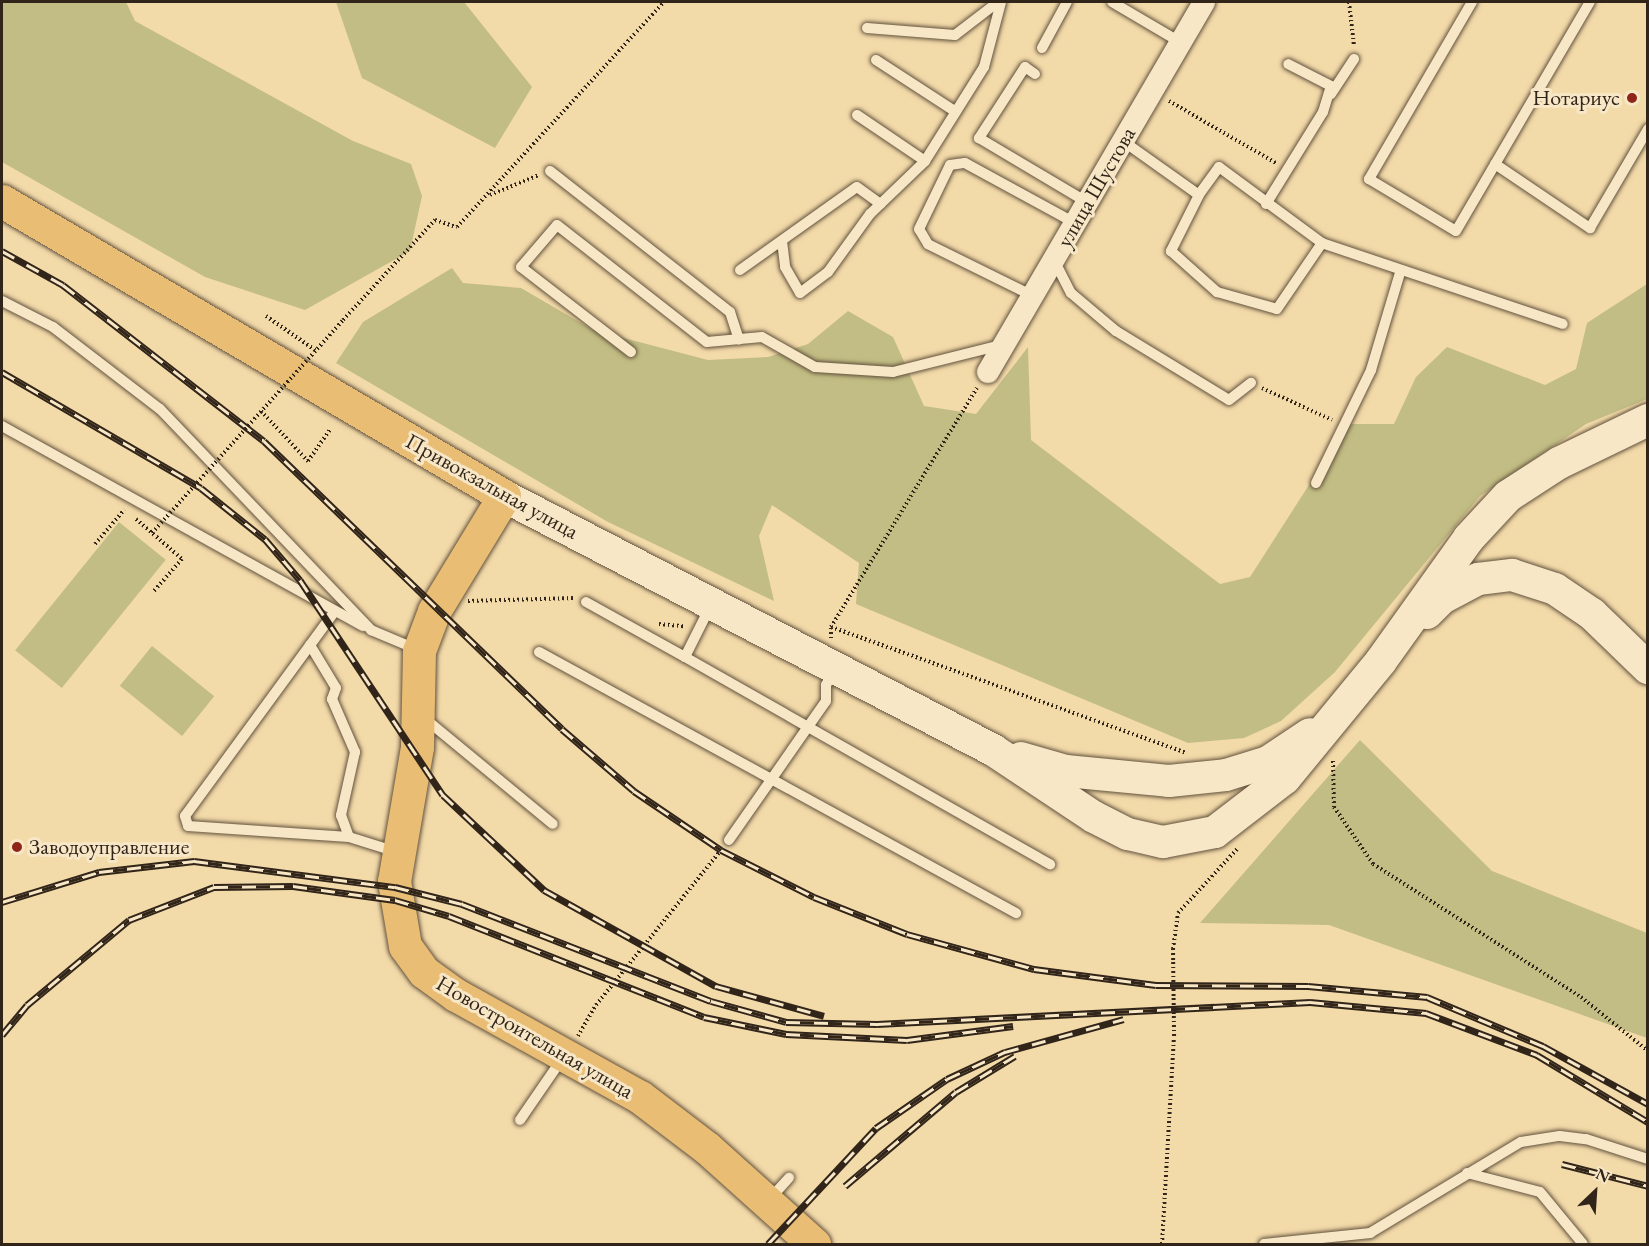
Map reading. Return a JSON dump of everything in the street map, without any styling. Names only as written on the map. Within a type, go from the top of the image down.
[{"type":"main road","name":"Привокзальная улица","points":[[2,201],[504,495],[711,604],[833,658],[993,750]]},
{"type":"main road","points":[[993,750],[1128,834],[1163,842],[1194,839],[1246,812],[1286,778],[1381,661],[1469,538],[1508,496],[1559,462],[1647,420]]},
{"type":"main road","name":"Новостроительная улица","points":[[504,495],[434,611],[419,651],[418,713],[408,819],[398,853],[396,913],[405,946],[424,972],[640,1097],[778,1189],[814,1245]]},
{"type":"main road","points":[[1381,661],[1442,597],[1478,579],[1512,575],[1555,589],[1573,601],[1647,668]]},
{"type":"main road","points":[[993,750],[1066,771],[1121,778],[1169,781],[1226,775],[1268,762],[1342,711]]},
{"type":"street","name":"улица Шустова","points":[[988,372],[1204,2]]},
{"type":"lane","points":[[867,28],[955,35],[1000,2]]},
{"type":"lane","points":[[782,241],[785,267],[800,293],[828,272],[880,204],[924,160],[984,67],[1000,2]]},
{"type":"lane","points":[[1042,48],[1067,2]]},
{"type":"lane","points":[[1112,2],[1180,42]]},
{"type":"lane","points":[[1472,2],[1368,180],[1456,231],[1590,2]]},
{"type":"lane","points":[[1266,204],[1354,59]]},
{"type":"lane","points":[[876,60],[956,112]]},
{"type":"lane","points":[[1288,64],[1331,86],[1326,102]]},
{"type":"lane","points":[[1035,74],[1025,68],[979,138],[1087,202]]},
{"type":"lane","points":[[857,115],[924,160]]},
{"type":"lane","points":[[1495,164],[1590,228],[1647,129]]},
{"type":"lane","points":[[1123,141],[1199,195]]},
{"type":"lane","points":[[1033,296],[928,243],[919,229],[950,165],[965,163],[1075,223]]},
{"type":"lane","points":[[1322,243],[1277,309],[1217,292],[1171,251],[1199,195],[1219,167],[1266,204],[1322,243],[1400,273],[1563,324]]},
{"type":"lane","points":[[550,171],[730,312],[739,340]]},
{"type":"lane","points":[[740,270],[857,187],[880,204]]},
{"type":"lane","points":[[631,352],[520,267],[557,225],[707,342],[762,337],[815,367],[893,372],[1005,344]]},
{"type":"lane","points":[[1053,260],[1071,293],[1116,331],[1229,400],[1251,383]]},
{"type":"lane","points":[[1316,483],[1371,370],[1400,273]]},
{"type":"lane","points":[[2,301],[53,327],[160,409],[371,630]]},
{"type":"lane","points":[[2,426],[371,630],[419,651]]},
{"type":"lane","points":[[586,602],[1050,864]]},
{"type":"lane","points":[[685,657],[711,604]]},
{"type":"lane","points":[[334,610],[185,816],[188,826],[349,837],[398,853]]},
{"type":"lane","points":[[310,645],[336,688],[332,699],[355,752],[341,815],[349,837]]},
{"type":"lane","points":[[539,652],[776,778],[817,806],[1016,913]]},
{"type":"lane","points":[[729,840],[776,778],[826,701],[826,685],[833,658]]},
{"type":"lane","points":[[418,713],[553,824]]},
{"type":"lane","points":[[520,1120],[566,1055]]},
{"type":"lane","points":[[1264,1245],[1370,1233],[1521,1142],[1560,1136],[1647,1159]]},
{"type":"lane","points":[[1467,1173],[1540,1192],[1583,1245]]},
{"type":"path","points":[[152,533],[315,350],[435,220],[457,227],[664,2]]},
{"type":"path","points":[[1349,2],[1354,59]]},
{"type":"path","points":[[1152,91],[1287,170]]},
{"type":"path","points":[[486,196],[550,171]]},
{"type":"path","points":[[266,316],[315,350]]},
{"type":"path","points":[[833,658],[831,627],[988,372]]},
{"type":"path","points":[[1251,383],[1344,425]]},
{"type":"path","points":[[261,411],[308,461],[330,429]]},
{"type":"path","points":[[95,544],[125,509],[182,559],[153,592]]},
{"type":"path","points":[[831,627],[1192,755]]},
{"type":"path","points":[[1333,755],[1335,807],[1373,864],[1581,997],[1647,1051]]},
{"type":"path","points":[[566,1055],[596,1005],[729,840]]},
{"type":"path","points":[[1162,1245],[1174,1037],[1173,949]]},
{"type":"shaded area","points":[[2,2],[126,2],[135,21],[353,141],[411,164],[422,196],[410,251],[305,310],[205,277],[2,162]]},
{"type":"shaded area","points":[[336,2],[464,2],[532,87],[495,148],[362,78]]},
{"type":"shaded area","points":[[452,268],[463,283],[521,288],[593,330],[708,360],[768,357],[808,344],[848,311],[893,337],[924,406],[976,414],[1028,347],[1031,440],[1220,584],[1250,577],[1348,424],[1394,424],[1416,377],[1447,347],[1545,385],[1576,369],[1587,323],[1647,284],[1647,399],[1586,424],[1480,496],[1335,672],[1281,721],[1244,738],[1188,743],[856,604],[859,563],[772,505],[759,536],[774,601],[608,522],[336,363],[363,322]]},
{"type":"shaded area","points":[[119,522],[166,560],[62,688],[15,650]]},
{"type":"shaded area","points":[[152,646],[214,696],[182,736],[120,686]]},
{"type":"shaded area","points":[[1360,740],[1492,871],[1647,933],[1647,1038],[1329,925],[1200,923]]},
{"type":"railway","points":[[2,251],[63,285],[264,441],[562,729],[634,791],[721,850],[814,897],[907,934],[1034,969],[1156,985],[1308,986],[1427,997],[1543,1046],[1648,1104]]},
{"type":"railway","points":[[2,372],[201,488],[265,539],[300,580],[443,795],[544,890],[716,986],[824,1016]]},
{"type":"railway","points":[[2,902],[99,872],[194,861],[395,887],[462,904],[711,1001],[786,1022],[877,1024],[1310,1002],[1426,1013],[1537,1055],[1648,1122]]},
{"type":"railway","points":[[2,1035],[27,1005],[129,920],[214,887],[293,886],[395,900],[449,916],[704,1017],[786,1034],[907,1040],[1013,1026]]},
{"type":"railway","points":[[768,1244],[876,1128],[947,1079],[1005,1052],[1124,1019]]},
{"type":"railway","points":[[845,1186],[956,1092],[1015,1056]]},
{"type":"railway","points":[[1562,1164],[1648,1186]]},
{"type":"place","name":"Нотариус","points":[[1632,98]]},
{"type":"place","name":"Заводоуправление","points":[[17,847]]}]
